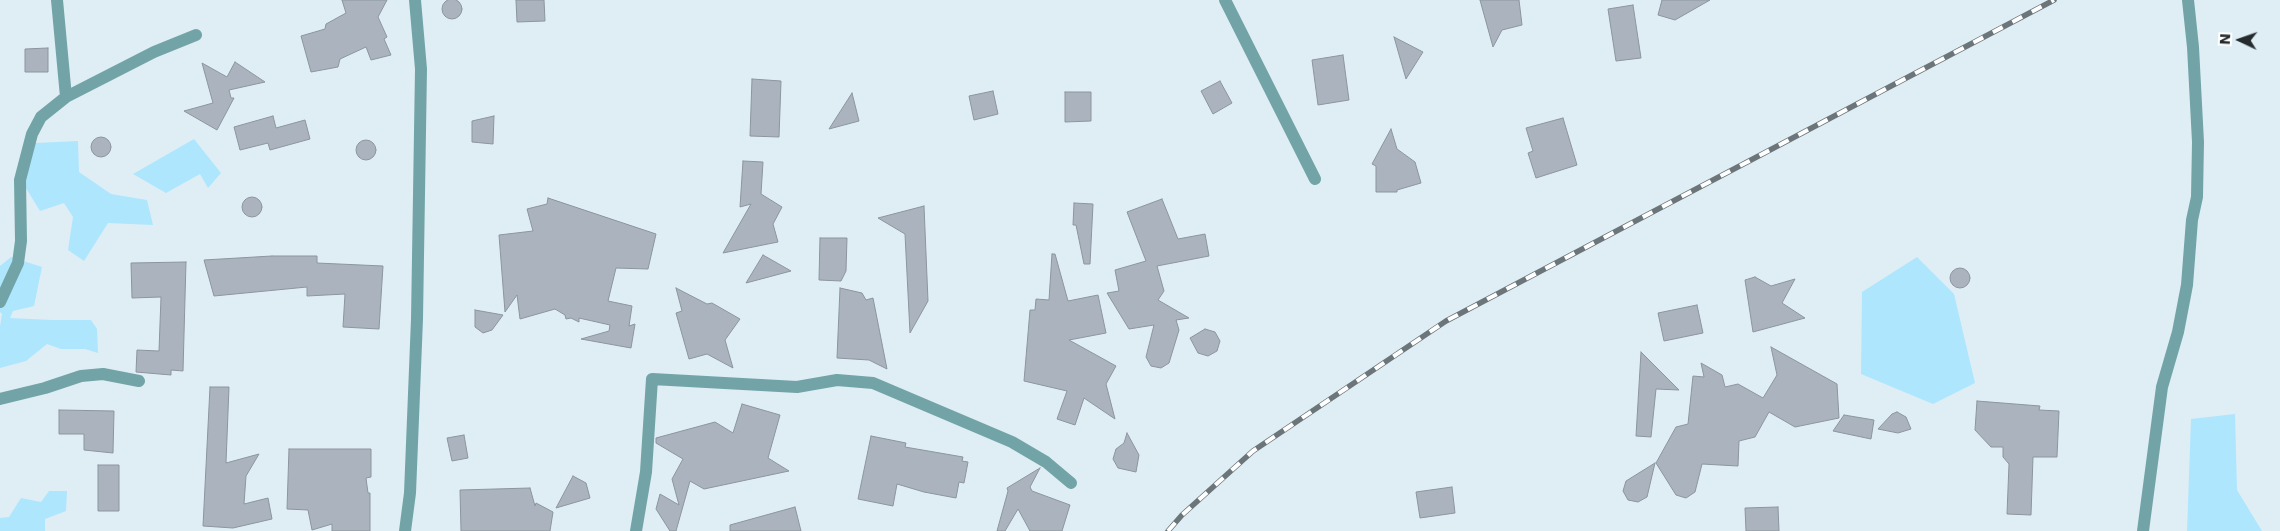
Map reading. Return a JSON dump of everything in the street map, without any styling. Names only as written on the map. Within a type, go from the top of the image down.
[{"type":"street","points":[[57,0],[66,97]]},
{"type":"street","points":[[405,531],[410,493],[418,319],[421,69],[415,0]]},
{"type":"street","points":[[1225,0],[1315,179]]},
{"type":"street","points":[[2143,531],[2162,387],[2178,332],[2187,285],[2192,220],[2197,197],[2198,142],[2193,47],[2188,0]]},
{"type":"street","points":[[0,302],[18,263],[21,241],[20,180],[32,134],[41,117],[66,97],[154,52],[196,35]]},
{"type":"street","points":[[0,399],[45,388],[81,376],[103,374],[139,381]]},
{"type":"street","points":[[636,531],[646,472],[652,379],[797,387],[837,380],[873,383],[1012,442],[1046,462],[1071,483]]},
{"type":"shaded area","points":[[194,139],[221,173],[208,188],[200,174],[166,193],[133,174]]},
{"type":"shaded area","points":[[78,141],[79,172],[111,194],[147,200],[153,225],[108,223],[84,261],[68,250],[73,217],[64,203],[40,211],[21,180],[35,143]]},
{"type":"shaded area","points":[[11,257],[42,267],[34,306],[13,311],[10,318],[91,320],[97,329],[98,353],[85,349],[61,349],[47,344],[26,361],[0,368],[0,326],[2,314],[0,312],[0,266]]},
{"type":"shaded area","points":[[1917,257],[1954,294],[1975,383],[1933,404],[1861,374],[1862,292]]},
{"type":"shaded area","points":[[2235,414],[2237,490],[2262,531],[2187,531],[2191,419]]},
{"type":"shaded area","points":[[49,491],[67,491],[66,511],[45,519],[45,531],[0,531],[0,518],[9,517],[21,498],[41,502]]},
{"type":"building","points":[[452,-1],[459,2],[462,9],[459,16],[452,19],[445,16],[442,9],[445,2]]},
{"type":"building","points":[[342,0],[387,0],[378,17],[387,37],[384,39],[391,55],[371,60],[366,47],[340,59],[338,67],[311,72],[301,36],[325,29],[326,24],[346,13]]},
{"type":"building","points":[[516,0],[544,0],[545,21],[517,22]]},
{"type":"building","points":[[1480,0],[1519,0],[1522,25],[1502,30],[1493,47]]},
{"type":"building","points":[[1662,0],[1710,0],[1675,20],[1658,15]]},
{"type":"building","points":[[1633,5],[1641,58],[1616,61],[1608,9]]},
{"type":"building","points":[[1394,37],[1423,52],[1406,79]]},
{"type":"building","points":[[48,48],[48,72],[25,72],[25,49]]},
{"type":"building","points":[[1343,55],[1349,100],[1318,105],[1312,60]]},
{"type":"building","points":[[235,62],[265,82],[229,90],[231,98],[234,98],[217,130],[184,111],[213,103],[202,63],[227,77]]},
{"type":"building","points":[[752,79],[781,81],[779,137],[750,136]]},
{"type":"building","points":[[1220,81],[1232,103],[1213,114],[1201,91]]},
{"type":"building","points":[[993,91],[998,114],[974,120],[969,96]]},
{"type":"building","points":[[1065,92],[1091,92],[1091,121],[1065,122]]},
{"type":"building","points":[[852,93],[859,121],[829,129]]},
{"type":"building","points":[[273,116],[276,128],[305,120],[310,139],[270,150],[268,143],[240,150],[234,127]]},
{"type":"building","points":[[494,116],[493,144],[472,142],[472,121]]},
{"type":"building","points":[[1563,118],[1577,165],[1536,178],[1528,153],[1533,151],[1526,128]]},
{"type":"building","points":[[1391,129],[1397,149],[1415,162],[1421,183],[1397,190],[1397,192],[1376,192],[1376,166],[1372,164]]},
{"type":"building","points":[[101,137],[108,140],[111,147],[108,154],[101,157],[94,154],[91,147],[94,140]]},
{"type":"building","points":[[366,140],[373,143],[376,150],[373,157],[366,160],[359,157],[356,150],[359,143]]},
{"type":"building","points":[[743,161],[763,162],[761,194],[782,207],[773,224],[778,242],[723,253],[751,204],[740,207]]},
{"type":"building","points":[[252,197],[259,200],[262,207],[259,214],[252,217],[245,214],[242,207],[245,200]]},
{"type":"building","points":[[548,198],[656,234],[648,269],[616,268],[608,301],[632,306],[629,326],[635,324],[631,348],[581,339],[609,331],[610,325],[579,318],[579,322],[571,318],[566,319],[565,315],[555,309],[520,319],[517,295],[505,312],[499,235],[533,231],[527,209],[547,204]]},
{"type":"building","points":[[1162,199],[1178,239],[1205,234],[1209,256],[1157,266],[1164,291],[1158,300],[1189,318],[1176,320],[1179,330],[1169,363],[1161,368],[1151,366],[1146,357],[1154,325],[1129,329],[1107,293],[1119,291],[1115,270],[1146,261],[1127,212]]},
{"type":"building","points":[[1074,203],[1093,204],[1090,264],[1084,264],[1076,225],[1073,225]]},
{"type":"building","points":[[924,206],[928,301],[910,333],[905,234],[878,218]]},
{"type":"building","points":[[820,238],[847,238],[846,271],[841,281],[819,280]]},
{"type":"building","points":[[1052,254],[1055,254],[1068,301],[1098,295],[1106,333],[1069,340],[1116,366],[1106,384],[1115,419],[1084,398],[1075,425],[1057,419],[1067,391],[1024,381],[1030,310],[1035,310],[1036,299],[1049,300]]},
{"type":"building","points":[[763,255],[791,271],[746,283]]},
{"type":"building","points":[[272,256],[317,256],[317,263],[383,266],[379,329],[343,327],[345,294],[307,296],[307,287],[214,296],[204,260]]},
{"type":"building","points":[[186,262],[183,371],[171,370],[171,375],[136,372],[137,350],[159,351],[161,297],[132,298],[131,263]]},
{"type":"building","points":[[1960,268],[1967,271],[1970,278],[1967,285],[1960,288],[1953,285],[1950,278],[1953,271]]},
{"type":"building","points":[[1755,277],[1771,286],[1795,279],[1782,303],[1805,318],[1753,332],[1745,280]]},
{"type":"building","points":[[676,288],[707,304],[712,303],[740,319],[725,340],[733,368],[707,354],[689,359],[676,313],[682,311]]},
{"type":"building","points":[[840,288],[862,293],[866,300],[873,298],[887,369],[869,360],[837,358]]},
{"type":"building","points":[[1697,305],[1703,333],[1664,341],[1658,313]]},
{"type":"building","points":[[475,310],[503,315],[492,330],[483,333],[475,327]]},
{"type":"building","points":[[1205,329],[1215,332],[1220,341],[1217,351],[1208,356],[1198,353],[1190,338]]},
{"type":"building","points":[[1771,347],[1837,384],[1839,418],[1795,427],[1769,412],[1755,437],[1739,441],[1738,466],[1702,464],[1695,492],[1686,498],[1676,495],[1656,463],[1676,427],[1688,424],[1693,376],[1704,377],[1701,363],[1722,375],[1725,387],[1738,384],[1763,398],[1777,375]]},
{"type":"building","points":[[1641,352],[1679,390],[1656,389],[1651,437],[1636,436]]},
{"type":"building","points":[[210,387],[229,387],[226,463],[259,454],[246,476],[244,504],[268,498],[272,519],[233,528],[203,526]]},
{"type":"building","points":[[1977,401],[2040,406],[2039,410],[2059,411],[2057,457],[2033,457],[2031,515],[2007,514],[2009,464],[2003,457],[2003,447],[1991,447],[1975,430]]},
{"type":"building","points":[[742,404],[780,415],[768,458],[789,471],[704,489],[690,481],[676,531],[670,531],[656,509],[660,494],[679,505],[672,479],[683,459],[656,443],[656,438],[715,422],[733,433]]},
{"type":"building","points":[[59,410],[114,411],[113,453],[84,450],[84,434],[59,434]]},
{"type":"building","points":[[1897,412],[1906,417],[1911,429],[1898,433],[1878,429],[1892,414]]},
{"type":"building","points":[[1844,415],[1874,420],[1871,439],[1833,431]]},
{"type":"building","points":[[1127,433],[1139,455],[1136,472],[1118,468],[1113,459],[1116,449],[1124,443]]},
{"type":"building","points":[[464,435],[468,458],[452,461],[447,438]]},
{"type":"building","points":[[871,436],[906,443],[905,447],[963,457],[962,461],[968,462],[964,483],[959,482],[956,498],[924,492],[897,484],[893,506],[858,499]]},
{"type":"building","points":[[289,449],[371,449],[371,477],[366,478],[368,493],[370,493],[370,531],[332,531],[332,524],[312,530],[308,510],[287,509]]},
{"type":"building","points":[[1655,463],[1647,497],[1638,502],[1628,500],[1623,491],[1626,481]]},
{"type":"building","points":[[98,465],[119,465],[119,511],[98,511]]},
{"type":"building","points":[[1040,468],[1030,487],[1032,491],[1070,505],[1062,531],[1030,531],[1018,509],[1005,531],[997,531],[1008,491],[1007,488]]},
{"type":"building","points":[[573,476],[586,483],[590,498],[556,508]]},
{"type":"building","points":[[1452,487],[1455,513],[1420,518],[1416,492]]},
{"type":"building","points":[[530,488],[535,506],[536,503],[553,512],[550,531],[461,531],[460,490]]},
{"type":"building","points":[[795,507],[801,531],[730,531],[730,525]]},
{"type":"building","points":[[1778,507],[1779,531],[1746,531],[1745,508]]},
{"type":"railway","points":[[1168,531],[1182,515],[1253,451],[1446,321],[2054,0]]}]
